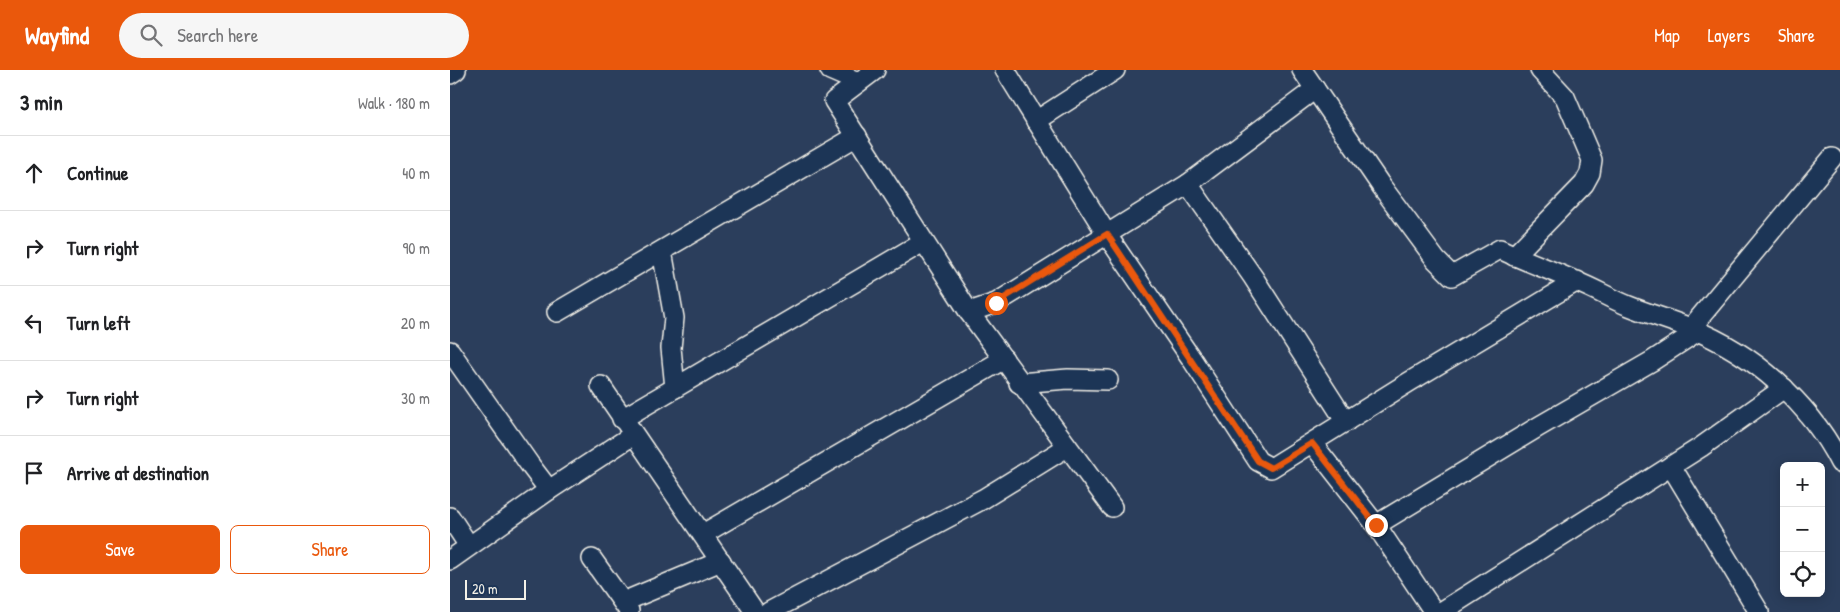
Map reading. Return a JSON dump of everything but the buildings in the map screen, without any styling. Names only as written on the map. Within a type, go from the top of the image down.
[{"type":"street","points":[[450,74],[456,70]]},
{"type":"street","points":[[830,70],[858,82]]},
{"type":"street","points":[[875,70],[834,101],[969,312],[1112,507]]},
{"type":"street","points":[[1005,70],[1107,234],[1258,461],[1271,468],[1577,282]]},
{"type":"street","points":[[1036,121],[1115,70]]},
{"type":"street","points":[[1302,70],[1382,187],[1436,260],[1452,276],[1500,250],[1630,306],[1695,330],[1721,342],[1769,374],[1795,398],[1835,444],[1840,463]]},
{"type":"street","points":[[1514,256],[1584,184],[1590,173],[1592,160],[1566,97],[1540,70]]},
{"type":"street","points":[[969,312],[996,303],[1188,184],[1316,90]]},
{"type":"street","points":[[557,312],[857,136]]},
{"type":"street","points":[[1376,525],[1652,361],[1695,330],[1832,158]]},
{"type":"street","points":[[1188,184],[1253,277],[1346,422]]},
{"type":"street","points":[[450,560],[549,490],[675,388],[924,242]]},
{"type":"street","points":[[662,251],[674,318],[671,348],[675,388]]},
{"type":"street","points":[[450,351],[530,466],[549,490]]},
{"type":"street","points":[[703,534],[1004,359]]},
{"type":"street","points":[[1020,383],[1068,379],[1108,380]]},
{"type":"street","points":[[601,386],[755,612]]},
{"type":"street","points":[[1441,612],[1671,466],[1784,388]]},
{"type":"street","points":[[1312,443],[1376,525],[1434,612]]},
{"type":"street","points":[[769,612],[983,499],[1067,447]]},
{"type":"street","points":[[1671,466],[1759,612]]},
{"type":"street","points":[[450,517],[469,546]]},
{"type":"street","points":[[592,559],[626,607],[721,561]]},
{"type":"route","points":[[996,303],[1107,234],[1258,461],[1271,468],[1312,443],[1376,525]]}]
